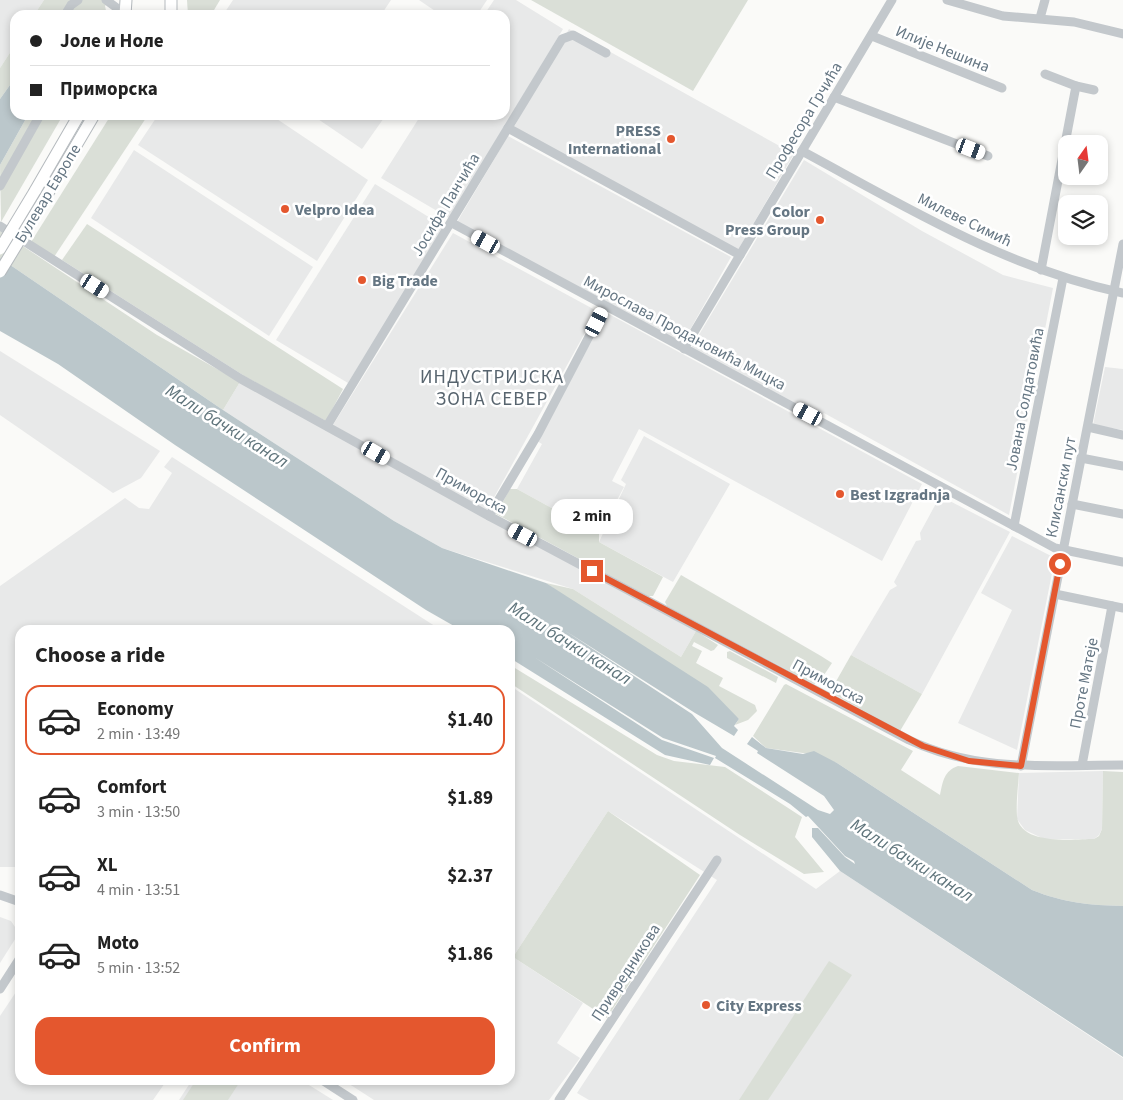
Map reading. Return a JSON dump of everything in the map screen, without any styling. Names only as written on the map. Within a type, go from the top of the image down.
[{"type":"main road","name":"Булевар Европе","points":[[0,272],[77,120]]},
{"type":"main road","name":"Булевар Европе","points":[[0,250],[91,120]]},
{"type":"street","points":[[68,10],[78,0]]},
{"type":"street","points":[[106,0],[119,10]]},
{"type":"street","name":"Професора Грчића","points":[[684,349],[892,0]]},
{"type":"street","points":[[947,0],[1010,18],[1040,18],[1074,22],[1123,34]]},
{"type":"street","points":[[1040,18],[1046,0]]},
{"type":"street","name":"Јосифа Панчића","points":[[327,426],[452,224],[562,39],[573,35],[606,53]]},
{"type":"street","name":"Илије Нешина","points":[[872,36],[1002,88]]},
{"type":"street","points":[[1045,74],[1076,86],[1094,90]]},
{"type":"street","points":[[1041,270],[1076,86]]},
{"type":"street","points":[[834,97],[988,156]]},
{"type":"street","points":[[0,186],[37,120]]},
{"type":"street","points":[[508,128],[740,256]]},
{"type":"street","name":"Милеве Симић","points":[[802,151],[962,237],[1063,278],[1118,292]]},
{"type":"street","name":"Мирослава Продановића Мицка","points":[[452,224],[1014,526],[1063,550],[1123,562]]},
{"type":"street","name":"Приморска","points":[[0,226],[241,379],[489,516],[909,740],[934,751],[969,761],[1021,766],[1123,765]]},
{"type":"street","name":"Клисански пут","points":[[1021,766],[1081,458],[1118,292],[1123,244]]},
{"type":"street","name":"Јована Солдатовића","points":[[1014,526],[1063,278]]},
{"type":"street","points":[[489,516],[538,434],[605,306]]},
{"type":"street","points":[[1088,427],[1123,434]]},
{"type":"street","points":[[1081,458],[1123,466]]},
{"type":"street","points":[[1072,504],[1123,514]]},
{"type":"street","points":[[1055,594],[1123,608]]},
{"type":"street","name":"Проте Матеје","points":[[1082,765],[1112,606]]},
{"type":"street","name":"Привредникова","points":[[559,1100],[716,860]]},
{"type":"street","points":[[0,895],[15,900]]},
{"type":"street","points":[[0,989],[15,966]]},
{"type":"street","points":[[330,1085],[353,1100]]},
{"type":"street","points":[[333,1100],[339,1091]]},
{"type":"shaded area","points":[[0,0],[44,0],[37,10],[10,10],[10,53],[0,68]]},
{"type":"shaded area","points":[[44,0],[109,0],[105,6],[106,10],[37,10]]},
{"type":"shaded area","points":[[187,0],[220,0],[214,10],[188,10]]},
{"type":"shaded area","points":[[233,0],[391,0],[384,10],[226,10]]},
{"type":"shaded area","points":[[419,0],[487,0],[480,10],[434,10]]},
{"type":"shaded area","points":[[494,0],[516,0],[563,29],[510,117],[510,10],[487,10]]},
{"type":"shaded area","points":[[531,0],[748,0],[693,91]]},
{"type":"shaded area","points":[[569,29],[794,154],[738,250],[514,127]]},
{"type":"shaded area","points":[[10,53],[10,85],[0,99],[0,68]]},
{"type":"shaded area","points":[[25,120],[60,120],[1,222],[0,165]]},
{"type":"shaded area","points":[[108,120],[145,120],[54,257],[31,242]]},
{"type":"shaded area","name":"Velpro Idea","points":[[155,120],[278,120],[368,180],[317,261],[138,145]]},
{"type":"shaded area","points":[[319,120],[382,120],[362,149]]},
{"type":"shaded area","points":[[418,120],[508,120],[449,218],[381,178]]},
{"type":"shaded area","points":[[508,136],[731,257],[682,344],[457,222]]},
{"type":"shaded area","points":[[134,150],[313,267],[269,336],[91,218]]},
{"type":"shaded area","points":[[804,160],[922,231],[1003,275],[1053,288],[1009,515],[824,413],[820,416],[691,348]]},
{"type":"shaded area","points":[[375,184],[445,227],[348,383],[276,340]]},
{"type":"shaded area","points":[[87,224],[343,389],[326,421],[246,377],[62,260]]},
{"type":"shaded area","points":[[0,231],[157,335],[240,382],[223,410],[0,258]]},
{"type":"shaded area","points":[[453,233],[597,311],[487,510],[333,425]]},
{"type":"shaded area","points":[[607,313],[922,484],[882,561],[639,429],[612,481],[624,487],[599,534],[517,489],[542,444],[537,441]]},
{"type":"shaded area","points":[[0,351],[160,451],[141,478],[113,493],[0,415]]},
{"type":"shaded area","points":[[1105,367],[1123,369],[1123,430],[1093,425]]},
{"type":"shaded area","points":[[240,382],[696,631],[681,657],[573,589],[442,548],[394,521],[223,410]]},
{"type":"shaded area","points":[[644,436],[730,484],[673,582],[599,542],[626,484],[621,480]]},
{"type":"shaded area","points":[[172,457],[433,625],[15,625],[15,867],[0,867],[0,586],[125,498],[139,508],[149,509],[172,473],[164,467]]},
{"type":"shaded area","points":[[510,489],[517,489],[599,534],[599,542],[663,577],[653,596],[648,596],[496,514]]},
{"type":"shaded area","points":[[940,496],[1010,532],[922,694],[851,655],[890,590],[897,586],[894,582],[916,541],[921,540],[920,533]]},
{"type":"shaded area","points":[[1012,536],[1055,558],[1017,750],[958,723],[1012,610],[981,593]]},
{"type":"shaded area","points":[[681,575],[832,663],[820,681],[814,684],[667,606],[665,602]]},
{"type":"shaded area","points":[[546,583],[573,589],[681,657],[696,631],[718,645],[711,651],[694,642],[692,646],[702,651],[696,663],[723,678],[719,686],[755,705],[757,711],[748,720],[735,725],[739,719]]},
{"type":"shaded area","points":[[730,651],[778,677],[776,683],[727,658],[727,652]]},
{"type":"shaded area","points":[[851,655],[922,694],[900,731],[830,692]]},
{"type":"shaded area","points":[[515,668],[657,755],[674,761],[725,767],[802,817],[795,837],[824,872],[804,874],[740,835],[515,686]]},
{"type":"shaded area","points":[[786,684],[913,751],[901,770],[940,795],[943,781],[947,774],[958,766],[1019,773],[1017,816],[1020,826],[1027,832],[1037,836],[1049,839],[1074,840],[1094,839],[1099,836],[1102,829],[1103,771],[1123,772],[1123,906],[1077,902],[1055,898],[1032,890],[837,763],[810,754],[766,748],[753,736]]},
{"type":"shaded area","points":[[515,689],[816,889],[840,871],[1123,1058],[1123,1100],[589,1100],[577,1093],[717,880],[608,811],[515,954]]},
{"type":"shaded area","points":[[1103,771],[1102,829],[1094,839],[1044,839],[1025,830],[1017,819],[1019,773]]},
{"type":"shaded area","points":[[608,811],[700,875],[607,1018],[515,958],[515,954]]},
{"type":"shaded area","points":[[0,917],[11,921],[15,927],[15,939],[0,963]]},
{"type":"shaded area","points":[[515,958],[583,1003],[557,1043],[580,1058],[549,1100],[374,1100],[351,1085],[515,1085]]},
{"type":"shaded area","points":[[829,961],[852,975],[768,1100],[739,1100]]},
{"type":"shaded area","points":[[15,994],[15,1085],[164,1085],[153,1100],[0,1100],[0,1016]]},
{"type":"shaded area","points":[[189,1085],[309,1085],[333,1100],[179,1100]]},
{"type":"shaded area","points":[[193,1085],[238,1085],[228,1100],[183,1100]]},
{"type":"water","points":[[10,85],[10,120],[25,120],[0,165],[0,99]]},
{"type":"water","name":"Мали бачки канал","points":[[0,258],[223,410],[394,521],[442,548],[546,583],[708,687],[739,719],[734,726],[738,730],[734,736],[564,630],[692,714],[722,748],[818,810],[830,814],[834,810],[824,796],[757,753],[758,751],[747,744],[752,737],[766,748],[803,754],[814,751],[837,763],[1032,890],[1055,898],[1077,902],[1123,906],[1123,1057],[840,871],[812,837],[812,828],[818,828],[845,857],[855,864],[854,861],[845,856],[808,816],[806,817],[790,804],[715,758],[716,756],[663,738],[534,657],[662,740],[714,758],[710,765],[665,755],[515,661],[515,625],[452,625],[426,610],[175,445],[58,364],[0,331]]},
{"type":"place","name":"PRESS International","points":[[671,139]]},
{"type":"place","name":"Velpro Idea","points":[[285,209]]},
{"type":"place","name":"Color Press Group","points":[[820,220]]},
{"type":"place","name":"Big Trade","points":[[362,280]]},
{"type":"place","name":"Best Izgradnja","points":[[840,494]]},
{"type":"place","name":"City Express","points":[[706,1005]]},
{"type":"district","name":"ИНДУСТРИЈСКА ЗОНА СЕВЕР","points":[[492,387]]},
{"type":"route","points":[[592,571],[909,740],[934,751],[969,761],[1001,766],[1021,766],[1060,564]]}]
